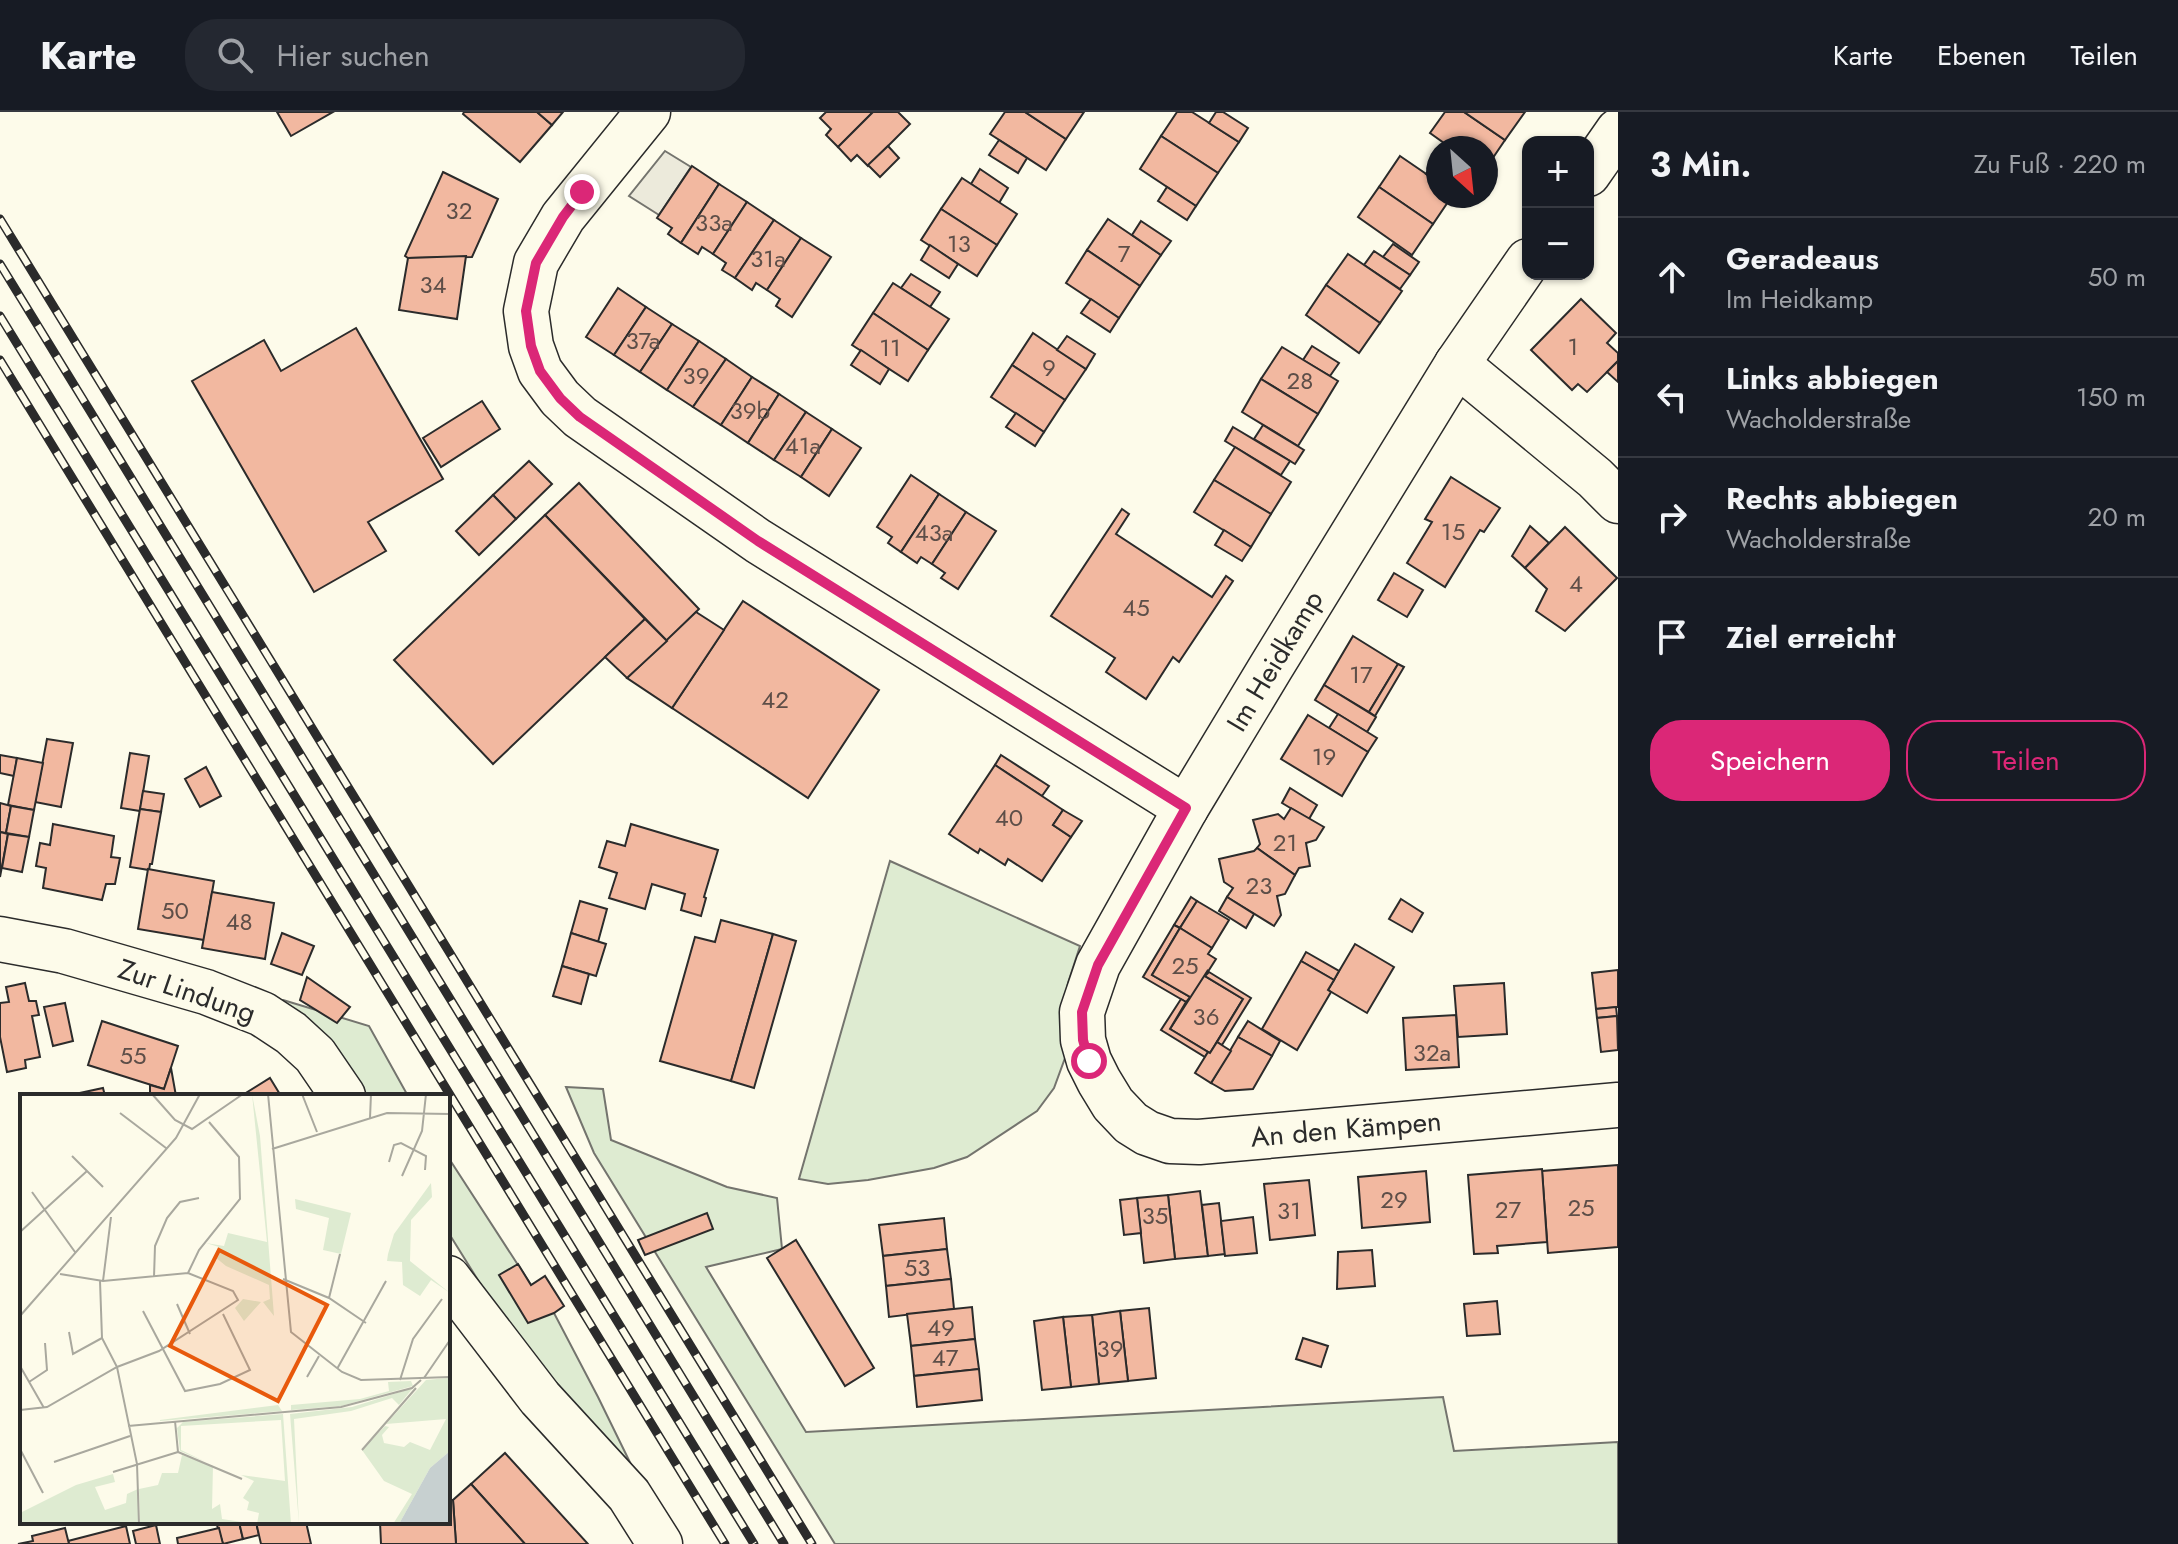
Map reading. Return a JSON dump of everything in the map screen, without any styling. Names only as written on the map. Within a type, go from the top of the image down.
[{"type":"street","points":[[648,112],[572,204],[536,263],[526,311],[531,346],[540,371],[560,398],[580,417],[758,541],[1186,808]]},
{"type":"street","points":[[1594,165],[1618,131]]},
{"type":"street","name":"Im Heidkamp","points":[[1099,1081],[1083,1040],[1082,1012],[1098,965],[1186,808],[1457,364],[1522,270]]},
{"type":"street","points":[[1457,364],[1595,478],[1618,501]]},
{"type":"street","name":"Zur Lindung","points":[[0,939],[79,955],[206,992],[262,1014],[291,1033],[315,1055],[342,1094]]},
{"type":"street","name":"An den Kämpen","points":[[1099,1081],[1113,1104],[1131,1123],[1170,1141],[1199,1142],[1618,1105]]},
{"type":"street","points":[[450,1281],[540,1398],[629,1495],[660,1544]]},
{"type":"green space","points":[[890,861],[1080,946],[1063,1010],[1065,1058],[1054,1088],[1037,1111],[967,1157],[934,1168],[868,1180],[828,1184],[799,1179]]},
{"type":"green space","points":[[283,1000],[369,1026],[407,1094],[362,1094],[272,1009]]},
{"type":"green space","points":[[566,1087],[603,1089],[611,1140],[727,1187],[777,1198],[782,1249],[706,1267],[806,1432],[1443,1397],[1454,1451],[1618,1442],[1618,1544],[835,1544],[594,1153]]},
{"type":"green space","points":[[450,1160],[531,1285],[554,1313],[644,1491],[496,1309],[450,1235]]},
{"type":"shaded area","points":[[665,151],[691,167],[659,215],[629,196]]},
{"type":"building","points":[[277,112],[333,112],[291,136]]},
{"type":"building","points":[[464,112],[537,112],[552,125],[520,162]]},
{"type":"building","points":[[537,112],[563,112],[552,125]]},
{"type":"building","points":[[826,112],[873,112],[838,147],[826,135],[831,129],[820,118]]},
{"type":"building","points":[[873,112],[898,112],[910,124],[868,166],[857,155],[851,161],[838,147]]},
{"type":"building","points":[[1005,112],[1025,112],[1066,139],[1046,170],[990,134]]},
{"type":"building","points":[[1025,112],[1084,112],[1066,139]]},
{"type":"building","points":[[1177,112],[1192,112],[1239,142],[1218,173],[1161,136]]},
{"type":"building","points":[[1216,112],[1223,112],[1248,128],[1239,142],[1209,123]]},
{"type":"building","points":[[1445,112],[1464,112],[1505,140],[1498,150],[1498,136],[1434,136],[1430,133]]},
{"type":"building","points":[[1464,112],[1525,112],[1505,140]]},
{"type":"building","points":[[1161,136],[1218,173],[1196,206],[1140,169]]},
{"type":"building","points":[[999,140],[1027,158],[1018,173],[989,155]]},
{"type":"building","points":[[888,146],[899,158],[880,177],[868,165]]},
{"type":"building","points":[[1400,156],[1426,174],[1426,208],[1444,208],[1433,224],[1379,187]]},
{"type":"building","points":[[692,166],[719,184],[681,243],[668,234],[672,228],[657,218]]},
{"type":"building","points":[[980,169],[1008,188],[999,203],[971,184]]},
{"type":"building","points":[[443,172],[498,199],[472,257],[408,258],[405,256]]},
{"type":"building","points":[[962,178],[1017,214],[997,245],[941,209]]},
{"type":"building","points":[[719,184],[747,202],[713,254],[702,247],[698,254],[681,243]]},
{"type":"building","points":[[1167,187],[1196,206],[1187,220],[1158,201]]},
{"type":"building","points":[[1379,187],[1433,224],[1412,255],[1358,217]]},
{"type":"building","points":[[747,202],[774,220],[735,278],[722,270],[726,263],[713,254]]},
{"type":"building","points":[[941,209],[997,245],[977,276],[921,240]]},
{"type":"building","points":[[1108,219],[1161,255],[1140,286],[1087,250]]},
{"type":"building","points":[[774,220],[801,238],[767,290],[756,283],[752,290],[735,278]]},
{"type":"building","points":[[1141,221],[1171,241],[1161,255],[1132,235]]},
{"type":"building","points":[[801,238],[831,257],[792,317],[776,306],[780,299],[767,290]]},
{"type":"building","points":[[1393,244],[1419,262],[1410,275],[1383,257]]},
{"type":"building","points":[[930,245],[958,264],[949,278],[921,260]]},
{"type":"building","points":[[1087,250],[1140,286],[1119,318],[1066,283]]},
{"type":"building","points":[[1374,251],[1410,275],[1400,289],[1364,265]]},
{"type":"building","points":[[1348,254],[1402,291],[1380,323],[1326,285]]},
{"type":"building","points":[[466,256],[457,319],[399,310],[408,258]]},
{"type":"building","points":[[911,274],[940,292],[930,307],[901,288]]},
{"type":"building","points":[[893,283],[949,319],[928,350],[873,313]]},
{"type":"building","points":[[1326,285],[1380,323],[1359,353],[1306,315]]},
{"type":"building","points":[[618,288],[646,307],[614,355],[586,337]]},
{"type":"building","points":[[1091,299],[1119,318],[1110,332],[1081,313]]},
{"type":"building","points":[[1581,299],[1616,333],[1607,343],[1618,353],[1618,361],[1587,392],[1578,384],[1572,390],[1531,350]]},
{"type":"building","points":[[646,307],[672,324],[640,372],[614,355]]},
{"type":"building","points":[[873,313],[928,350],[908,381],[852,345]]},
{"type":"building","points":[[672,324],[699,341],[667,390],[640,372]]},
{"type":"building","points":[[356,328],[443,479],[368,522],[386,551],[314,592],[192,381],[264,340],[281,371]]},
{"type":"building","points":[[1033,333],[1086,369],[1065,400],[1012,365]]},
{"type":"building","points":[[1067,336],[1095,354],[1086,369],[1057,350]]},
{"type":"building","points":[[699,341],[726,359],[693,407],[667,390]]},
{"type":"building","points":[[1312,346],[1339,363],[1330,376],[1303,360]]},
{"type":"building","points":[[1282,347],[1338,381],[1318,414],[1261,379]]},
{"type":"building","points":[[861,350],[889,369],[880,384],[851,365]]},
{"type":"building","points":[[726,359],[752,377],[721,425],[693,407]]},
{"type":"building","points":[[1618,361],[1618,382],[1607,372]]},
{"type":"building","points":[[1012,365],[1065,400],[1044,432],[991,397]]},
{"type":"building","points":[[752,377],[779,394],[748,443],[721,425]]},
{"type":"building","points":[[1261,379],[1318,414],[1298,446],[1242,412]]},
{"type":"building","points":[[779,394],[806,412],[774,460],[748,443]]},
{"type":"building","points":[[482,401],[500,429],[441,467],[423,438]]},
{"type":"building","points":[[806,412],[832,429],[801,477],[774,460]]},
{"type":"building","points":[[1016,413],[1044,432],[1035,446],[1006,427]]},
{"type":"building","points":[[1263,425],[1304,450],[1295,464],[1254,439]]},
{"type":"building","points":[[1233,427],[1290,461],[1281,475],[1225,441]]},
{"type":"building","points":[[832,429],[861,448],[829,496],[801,477]]},
{"type":"building","points":[[1235,447],[1291,482],[1271,514],[1214,480]]},
{"type":"building","points":[[529,461],[552,484],[516,519],[493,495]]},
{"type":"building","points":[[911,475],[939,494],[901,552],[888,543],[892,537],[877,527]]},
{"type":"building","points":[[1451,477],[1500,508],[1484,532],[1480,530],[1445,587],[1407,563],[1432,522],[1425,519]]},
{"type":"building","points":[[1214,480],[1271,514],[1251,547],[1194,512]]},
{"type":"building","points":[[579,483],[699,609],[667,641],[545,515]]},
{"type":"building","points":[[939,494],[966,512],[932,564],[921,557],[917,563],[901,552]]},
{"type":"building","points":[[493,495],[516,519],[479,555],[456,531]]},
{"type":"building","points":[[1122,509],[1129,514],[1116,534],[1212,597],[1226,576],[1233,581],[1179,662],[1173,657],[1146,699],[1106,672],[1115,658],[1051,616]]},
{"type":"building","points":[[966,512],[996,531],[958,589],[941,578],[945,573],[932,564]]},
{"type":"building","points":[[545,515],[645,619],[493,764],[394,660]]},
{"type":"building","points":[[1530,526],[1549,543],[1525,568],[1512,556]]},
{"type":"building","points":[[1565,527],[1617,578],[1565,631],[1536,611],[1547,589],[1525,568]]},
{"type":"building","points":[[1224,530],[1251,547],[1242,561],[1215,545]]},
{"type":"building","points":[[1394,573],[1423,590],[1407,617],[1378,600]]},
{"type":"building","points":[[743,601],[879,690],[808,798],[672,708]]},
{"type":"building","points":[[696,612],[724,630],[672,708],[627,678]]},
{"type":"building","points":[[645,619],[667,641],[627,678],[605,657]]},
{"type":"building","points":[[1353,636],[1398,664],[1369,712],[1324,685]]},
{"type":"building","points":[[1398,664],[1404,667],[1375,716],[1369,712]]},
{"type":"building","points":[[1324,685],[1376,717],[1367,732],[1315,700]]},
{"type":"building","points":[[1338,714],[1377,738],[1368,752],[1329,728]]},
{"type":"building","points":[[1308,715],[1368,752],[1342,796],[1281,759]]},
{"type":"building","points":[[47,739],[73,743],[61,807],[35,802]]},
{"type":"building","points":[[130,753],[149,756],[140,811],[121,808]]},
{"type":"building","points":[[0,755],[17,758],[14,776],[0,773]]},
{"type":"building","points":[[1001,755],[1049,786],[1042,796],[995,765]]},
{"type":"building","points":[[17,758],[43,763],[34,810],[8,805]]},
{"type":"building","points":[[995,765],[1063,810],[1053,825],[1071,837],[1042,881],[1008,859],[1005,865],[980,849],[978,853],[949,834]]},
{"type":"building","points":[[206,767],[221,796],[200,807],[185,779]]},
{"type":"building","points":[[1290,788],[1317,805],[1309,819],[1282,803]]},
{"type":"building","points":[[143,791],[164,794],[161,812],[140,809]]},
{"type":"building","points":[[0,803],[11,806],[6,833],[0,832]]},
{"type":"building","points":[[11,806],[34,810],[29,837],[6,833]]},
{"type":"building","points":[[1291,808],[1324,827],[1316,840],[1306,843],[1310,866],[1299,868],[1295,875],[1257,848],[1260,844],[1253,820],[1278,814],[1284,819]]},
{"type":"building","points":[[140,809],[161,812],[149,870],[130,867]]},
{"type":"building","points":[[1063,810],[1082,821],[1071,837],[1053,825]]},
{"type":"building","points":[[53,824],[114,836],[111,857],[120,858],[115,884],[106,884],[102,900],[43,888],[46,868],[36,866],[40,843],[50,845]]},
{"type":"building","points":[[631,824],[718,850],[701,916],[681,910],[685,894],[652,884],[645,909],[609,898],[617,873],[599,867],[607,841],[625,846]]},
{"type":"building","points":[[0,832],[8,834],[0,877]]},
{"type":"building","points":[[8,834],[29,837],[22,872],[2,868]]},
{"type":"building","points":[[1257,848],[1295,875],[1285,894],[1277,896],[1281,915],[1274,926],[1227,897],[1233,888],[1224,882],[1219,859]]},
{"type":"building","points":[[148,869],[214,881],[204,940],[138,929]]},
{"type":"building","points":[[212,892],[274,903],[265,959],[202,948]]},
{"type":"building","points":[[1191,897],[1197,901],[1180,928],[1174,925]]},
{"type":"building","points":[[1227,897],[1254,914],[1246,928],[1219,911]]},
{"type":"building","points":[[1401,899],[1423,913],[1412,932],[1389,919]]},
{"type":"building","points":[[580,901],[607,909],[598,942],[571,933]]},
{"type":"building","points":[[1197,901],[1229,920],[1212,948],[1180,928]]},
{"type":"building","points":[[721,920],[773,934],[731,1081],[660,1061],[695,937],[715,942]]},
{"type":"building","points":[[1174,925],[1180,928],[1152,975],[1190,997],[1186,1002],[1143,977]]},
{"type":"building","points":[[1180,928],[1212,948],[1208,954],[1216,959],[1188,1003],[1190,997],[1152,975]]},
{"type":"building","points":[[282,933],[314,946],[302,975],[271,964]]},
{"type":"building","points":[[571,933],[606,944],[596,976],[562,966]]},
{"type":"building","points":[[773,934],[796,941],[754,1088],[731,1081]]},
{"type":"building","points":[[1355,944],[1394,967],[1367,1013],[1328,990]]},
{"type":"building","points":[[1306,952],[1339,971],[1334,980],[1301,961]]},
{"type":"building","points":[[1301,961],[1334,980],[1328,990],[1331,992],[1297,1050],[1262,1029]]},
{"type":"building","points":[[562,966],[589,974],[581,1004],[553,996]]},
{"type":"building","points":[[1208,970],[1205,976],[1243,999],[1210,1053],[1170,1029]]},
{"type":"building","points":[[1618,970],[1618,1007],[1596,1009],[1592,973]]},
{"type":"building","points":[[1209,972],[1251,998],[1222,1045],[1217,1042],[1243,999],[1205,976]]},
{"type":"building","points":[[307,977],[350,1007],[337,1023],[300,1000]]},
{"type":"building","points":[[25,983],[29,1001],[36,1001],[39,1015],[32,1016],[40,1057],[25,1060],[26,1068],[7,1072],[0,1037],[0,1003],[9,1002],[6,987]]},
{"type":"building","points":[[1504,983],[1507,1034],[1458,1037],[1454,986]]},
{"type":"building","points":[[1181,999],[1186,1002],[1170,1029],[1208,1052],[1205,1057],[1161,1030]]},
{"type":"building","points":[[65,1003],[73,1041],[53,1046],[44,1007]]},
{"type":"building","points":[[1616,1007],[1617,1016],[1597,1018],[1596,1009]]},
{"type":"building","points":[[1456,1015],[1459,1067],[1406,1070],[1403,1018]]},
{"type":"building","points":[[1617,1016],[1618,1050],[1601,1052],[1597,1018]]},
{"type":"building","points":[[102,1021],[178,1046],[164,1089],[88,1065]]},
{"type":"building","points":[[1248,1021],[1280,1041],[1272,1056],[1238,1037]]},
{"type":"building","points":[[1238,1037],[1272,1056],[1253,1089],[1225,1091],[1211,1083]]},
{"type":"building","points":[[1217,1042],[1231,1051],[1211,1083],[1195,1073]]},
{"type":"building","points":[[171,1068],[176,1094],[150,1094],[150,1085],[164,1089]]},
{"type":"building","points":[[270,1078],[280,1094],[244,1094]]},
{"type":"building","points":[[103,1088],[104,1094],[79,1094]]},
{"type":"building","points":[[1618,1165],[1618,1247],[1548,1253],[1542,1171]]},
{"type":"building","points":[[1542,1169],[1547,1242],[1497,1246],[1498,1253],[1474,1254],[1468,1175]]},
{"type":"building","points":[[1426,1171],[1430,1222],[1362,1228],[1358,1177]]},
{"type":"building","points":[[1309,1180],[1315,1235],[1270,1240],[1264,1184]]},
{"type":"building","points":[[1200,1191],[1208,1256],[1175,1259],[1168,1195]]},
{"type":"building","points":[[1168,1195],[1175,1259],[1144,1263],[1137,1198]]},
{"type":"building","points":[[1137,1198],[1141,1233],[1124,1235],[1120,1200]]},
{"type":"building","points":[[1219,1203],[1225,1254],[1208,1256],[1202,1205]]},
{"type":"building","points":[[707,1213],[713,1229],[645,1255],[638,1240]]},
{"type":"building","points":[[1253,1217],[1257,1253],[1225,1256],[1221,1221]]},
{"type":"building","points":[[944,1218],[947,1249],[883,1256],[879,1225]]},
{"type":"building","points":[[796,1240],[874,1368],[845,1386],[767,1258]]},
{"type":"building","points":[[947,1249],[951,1279],[886,1286],[883,1256]]},
{"type":"building","points":[[1372,1250],[1375,1286],[1337,1289],[1338,1252]]},
{"type":"building","points":[[518,1264],[531,1285],[545,1276],[564,1306],[528,1323],[499,1275]]},
{"type":"building","points":[[951,1279],[954,1309],[889,1317],[886,1286]]},
{"type":"building","points":[[1497,1301],[1500,1334],[1467,1336],[1464,1304]]},
{"type":"building","points":[[972,1307],[975,1339],[911,1346],[907,1314]]},
{"type":"building","points":[[1149,1308],[1156,1378],[1128,1381],[1120,1311]]},
{"type":"building","points":[[1120,1311],[1128,1381],[1099,1384],[1092,1315]]},
{"type":"building","points":[[1092,1315],[1099,1384],[1071,1387],[1063,1317]]},
{"type":"building","points":[[1063,1317],[1071,1387],[1042,1390],[1034,1321]]},
{"type":"building","points":[[1303,1338],[1328,1346],[1321,1367],[1296,1359]]},
{"type":"building","points":[[975,1339],[979,1369],[914,1376],[911,1346]]},
{"type":"building","points":[[979,1369],[982,1400],[917,1407],[914,1376]]},
{"type":"building","points":[[505,1453],[588,1544],[525,1544],[471,1484]]},
{"type":"building","points":[[471,1484],[525,1544],[456,1544],[453,1500]]},
{"type":"building","points":[[450,1500],[453,1500],[456,1544],[381,1544],[380,1524],[450,1524]]},
{"type":"building","points":[[217,1524],[239,1524],[243,1539],[223,1544]]},
{"type":"building","points":[[239,1524],[256,1524],[259,1535],[243,1539]]},
{"type":"building","points":[[256,1524],[306,1524],[311,1544],[261,1544]]},
{"type":"building","points":[[156,1525],[160,1544],[136,1544],[133,1531]]},
{"type":"building","points":[[126,1526],[130,1544],[69,1544],[68,1541]]},
{"type":"building","points":[[65,1528],[69,1544],[18,1544],[33,1541],[32,1536]]},
{"type":"building","points":[[219,1528],[223,1544],[178,1544],[177,1538]]},
{"type":"railway","points":[[0,219],[812,1544]]},
{"type":"railway","points":[[0,264],[784,1544]]},
{"type":"railway","points":[[0,316],[754,1544]]},
{"type":"railway","points":[[0,360],[449,1094]]},
{"type":"railway","points":[[450,1095],[725,1544]]},
{"type":"route","points":[[582,192],[536,263],[526,311],[531,346],[540,371],[560,398],[580,417],[758,541],[1186,808],[1098,965],[1082,1012],[1083,1040],[1089,1061]]}]
